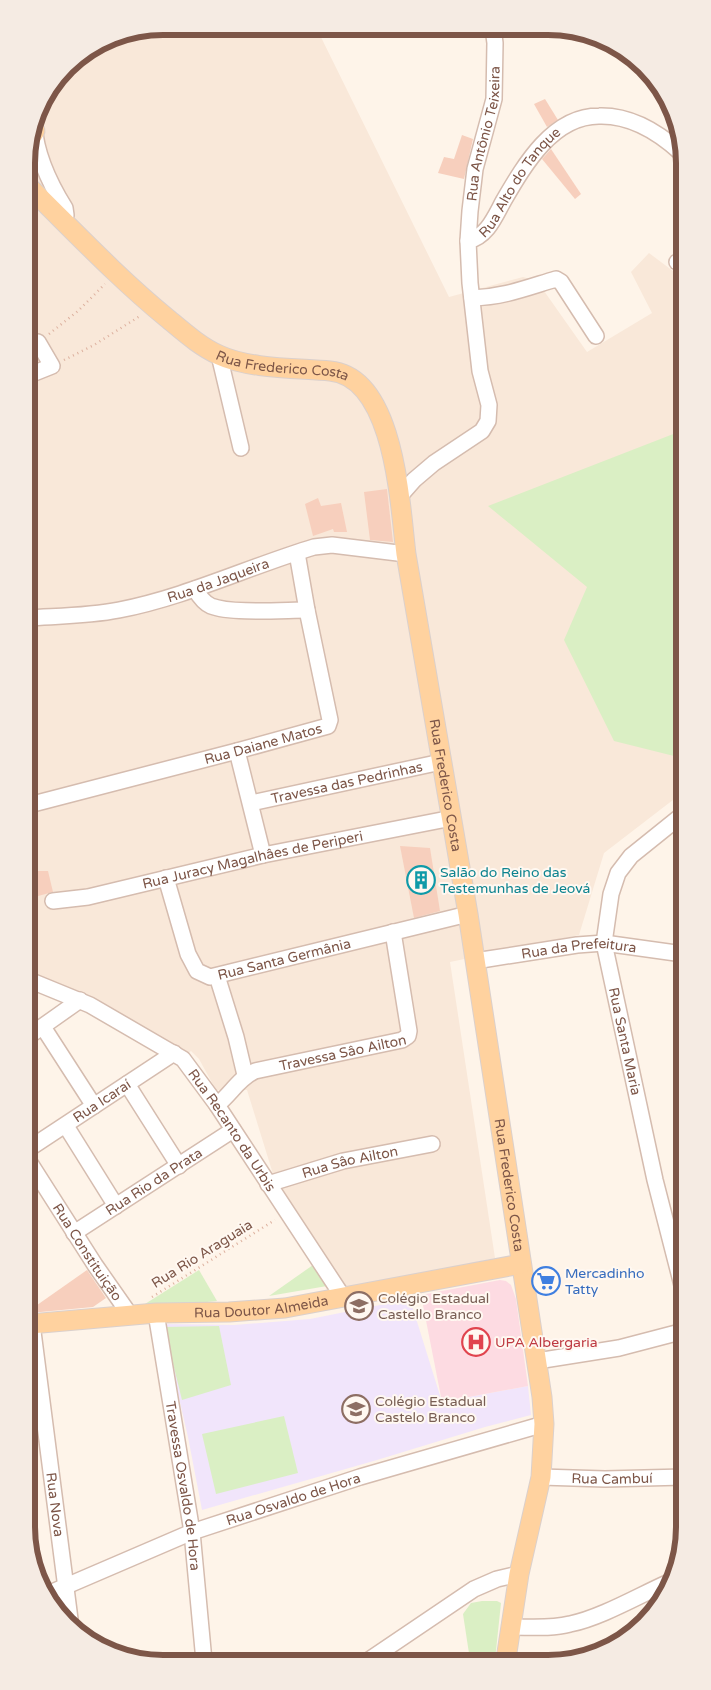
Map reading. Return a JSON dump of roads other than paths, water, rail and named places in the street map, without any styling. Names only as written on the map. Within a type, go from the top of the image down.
[{"type":"main road","name":"Rua Frederico Costa","points":[[35,194],[116,273],[190,337],[218,355],[251,364],[334,371],[348,376],[358,384],[377,408],[385,425],[399,496],[406,554],[468,914],[537,1361],[544,1424],[541,1477],[519,1574],[507,1655]]},
{"type":"main road","name":"Rua Doutor Almeida","points":[[35,1324],[129,1314],[201,1313],[285,1308],[521,1264]]},
{"type":"street","name":"Rua Antônio Teixeira","points":[[468,240],[475,169],[494,99],[494,35]]},
{"type":"street","name":"Rua Alto do Tanque","points":[[399,496],[434,463],[482,431],[488,421],[490,412],[480,371],[468,263],[468,240],[480,236],[487,230],[508,194],[548,137],[575,120],[591,116],[606,116],[621,118],[653,131],[675,148]]},
{"type":"street","points":[[36,143],[45,169],[65,208],[66,215],[64,221]]},
{"type":"street","points":[[472,298],[510,294],[556,279],[561,282],[596,336]]},
{"type":"street","points":[[35,348],[52,366],[35,373]]},
{"type":"street","points":[[218,355],[241,448]]},
{"type":"street","name":"Rua da Jaqueira","points":[[35,618],[81,615],[118,610],[195,589],[297,553],[332,544],[406,554]]},
{"type":"street","name":"Rua Daiane Matos","points":[[35,803],[324,728],[330,723],[306,610],[297,553]]},
{"type":"street","points":[[195,589],[204,602],[220,608],[234,610],[306,610]]},
{"type":"street","points":[[237,751],[263,855]]},
{"type":"street","name":"Travessa das Pedrinhas","points":[[251,803],[442,762]]},
{"type":"street","name":"Rua Juracy Magalhâes de Periperi","points":[[53,900],[88,897],[263,855],[452,818]]},
{"type":"street","name":"Rua Santa Maria","points":[[676,820],[631,856],[618,874],[611,894],[604,943],[655,1180],[676,1262]]},
{"type":"street","name":"Rua Santa Germânia","points":[[166,878],[188,954],[198,971],[210,977],[468,914]]},
{"type":"street","name":"Travessa Sâo Ailton","points":[[245,1075],[255,1070],[402,1040],[408,1036],[409,1031],[393,932]]},
{"type":"street","name":"Rua da Prefeitura","points":[[475,961],[577,945],[604,943],[676,953]]},
{"type":"street","points":[[217,976],[236,1037],[245,1075],[233,1091],[217,1105]]},
{"type":"street","name":"Rua Recanto da Urbis","points":[[35,982],[80,1000],[183,1059],[217,1105],[342,1297]]},
{"type":"street","points":[[35,1033],[80,1000]]},
{"type":"street","points":[[43,1028],[94,1106]]},
{"type":"street","name":"Rua Icaraí","points":[[35,1145],[174,1053]]},
{"type":"street","points":[[127,1084],[179,1166]]},
{"type":"street","points":[[66,1126],[116,1206]]},
{"type":"street","name":"Rua Rio da Prata","points":[[74,1233],[233,1130]]},
{"type":"street","name":"Rua Sâo Ailton","points":[[268,1184],[343,1161],[432,1144]]},
{"type":"street","name":"Rua Constituição","points":[[35,1171],[129,1314]]},
{"type":"street","name":"Travessa Osvaldo de Hora","points":[[156,1313],[192,1532],[203,1655]]},
{"type":"street","points":[[537,1361],[619,1348],[676,1333]]},
{"type":"street","name":"Rua Nova","points":[[35,1354],[69,1613]]},
{"type":"street","name":"Rua Osvaldo de Hora","points":[[53,1592],[192,1532],[360,1477],[544,1424]]},
{"type":"street","name":"Rua Cambuí","points":[[541,1477],[605,1479],[676,1477]]},
{"type":"street","points":[[376,1655],[474,1589],[497,1579],[519,1574]]},
{"type":"street","points":[[512,1627],[554,1627],[569,1624],[586,1619],[662,1585]]},
{"type":"place","name":"Salão do Reino das Testemunhas de Jeová","points":[[421,880]]},
{"type":"place","name":"Mercadinho Tatty","points":[[546,1281]]},
{"type":"place","name":"Colégio Estadual Castello Branco","points":[[359,1306]]},
{"type":"place","name":"UPA Albergaria","points":[[476,1342]]},
{"type":"place","name":"Colégio Estadual Castelo Branco","points":[[356,1409]]}]
